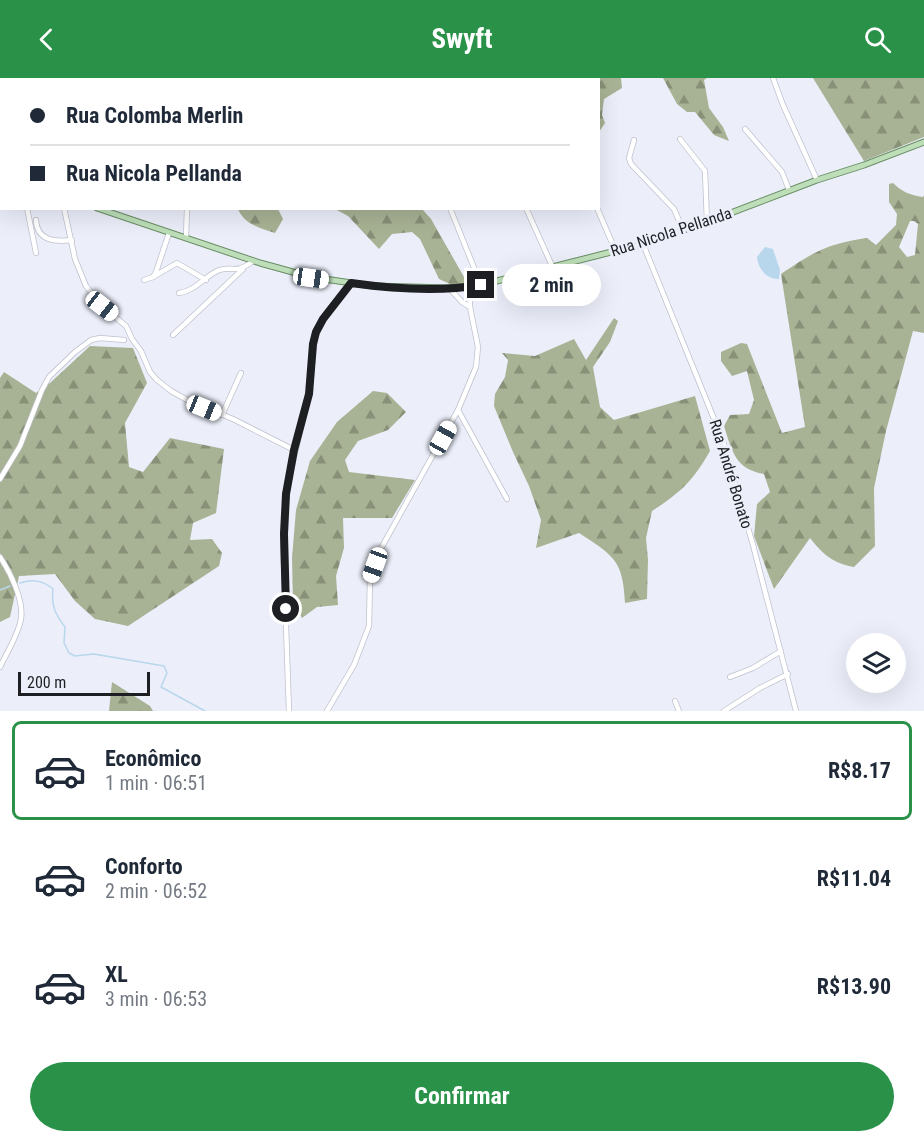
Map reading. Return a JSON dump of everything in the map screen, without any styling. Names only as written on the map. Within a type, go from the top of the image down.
[{"type":"main road","name":"Rua Nicola Pellanda","points":[[103,210],[253,261],[311,278],[410,288],[449,288],[481,285],[643,244],[924,142]]},
{"type":"street","points":[[773,78],[817,180]]},
{"type":"street","points":[[745,129],[782,172],[789,190]]},
{"type":"street","points":[[680,139],[705,171],[707,222]]},
{"type":"street","points":[[634,140],[629,158],[631,164],[674,209],[683,230]]},
{"type":"street","points":[[27,210],[36,254]]},
{"type":"street","points":[[64,210],[79,272],[86,286],[102,306],[126,326],[153,376],[178,395],[294,450]]},
{"type":"street","points":[[186,238],[187,210]]},
{"type":"street","points":[[451,210],[481,285]]},
{"type":"street","points":[[527,210],[553,267]]},
{"type":"street","points":[[598,210],[616,252]]},
{"type":"street","points":[[36,220],[39,232],[46,239],[72,240]]},
{"type":"street","points":[[153,277],[159,266],[169,232]]},
{"type":"street","name":"Rua André Bonato","points":[[643,244],[723,441],[782,651],[796,711]]},
{"type":"street","points":[[173,335],[253,261]]},
{"type":"street","points":[[144,280],[177,262],[206,279]]},
{"type":"street","points":[[179,293],[193,289],[219,269],[243,269]]},
{"type":"street","points":[[289,711],[284,527],[286,494],[294,450],[309,394],[316,332],[327,313],[351,283]]},
{"type":"street","points":[[327,711],[354,666],[369,626],[370,578],[380,552],[458,410],[476,367],[478,347],[470,307],[469,286]]},
{"type":"street","points":[[449,288],[470,307]]},
{"type":"street","points":[[0,479],[20,446],[49,377],[80,347],[91,340],[100,338],[124,340]]},
{"type":"street","points":[[222,415],[241,372]]},
{"type":"street","points":[[458,410],[507,499]]},
{"type":"street","points":[[0,557],[11,576],[21,606],[21,616],[0,668]]},
{"type":"street","points":[[730,677],[753,668],[782,651]]},
{"type":"street","points":[[724,711],[760,688],[788,674]]},
{"type":"street","points":[[675,701],[679,711]]},
{"type":"green space","points":[[600,78],[621,78],[622,88],[604,99],[602,115],[605,123],[600,130]]},
{"type":"green space","points":[[663,78],[707,78],[704,80],[709,108],[723,127],[729,141],[714,135],[695,112],[687,112],[677,104]]},
{"type":"green space","points":[[813,78],[924,78],[924,137],[864,161]]},
{"type":"green space","points":[[893,183],[910,194],[923,197],[924,195],[924,333],[913,331],[886,431],[874,488],[875,546],[854,567],[829,557],[810,538],[774,589],[754,536],[757,504],[770,492],[764,474],[747,468],[736,458],[724,426],[730,415],[749,414],[754,400],[747,371],[732,376],[721,361],[721,352],[741,343],[747,344],[782,433],[805,427],[781,274],[813,254],[831,246],[867,238],[876,245],[896,225],[897,214],[889,202],[889,184]],"holes":[[[910,221],[918,224],[915,255],[907,257],[899,247]]]},
{"type":"green space","points":[[239,210],[278,210],[283,219],[275,233],[248,222]]},
{"type":"green space","points":[[337,210],[423,210],[431,219],[468,284],[452,285],[439,279],[420,239],[412,232],[392,234],[379,249],[348,216]]},
{"type":"green space","points":[[614,318],[618,321],[610,342],[593,367],[600,407],[614,420],[695,396],[710,451],[685,485],[652,511],[646,538],[647,599],[625,603],[622,577],[614,560],[579,533],[536,548],[541,520],[529,486],[494,406],[495,394],[505,377],[508,360],[502,353],[535,356],[574,339],[586,360]]},
{"type":"green space","points":[[90,346],[133,348],[147,383],[125,423],[129,467],[143,472],[170,438],[224,449],[216,513],[193,523],[190,540],[212,539],[222,553],[219,566],[128,626],[95,619],[75,601],[55,574],[19,576],[10,617],[0,622],[0,378],[4,372],[36,393]]},
{"type":"green space","points":[[373,391],[387,393],[406,412],[388,430],[358,441],[345,460],[349,472],[415,480],[392,518],[343,518],[344,548],[336,576],[338,605],[317,607],[302,618],[293,604],[292,558],[296,510],[310,461],[337,422]]},
{"type":"green space","points":[[112,682],[150,706],[153,711],[109,711]]},
{"type":"water","points":[[765,247],[773,249],[780,270],[779,279],[767,276],[759,266],[757,257]]},
{"type":"waterway","points":[[20,583],[37,581],[53,589],[53,605],[65,627],[64,643],[69,653],[75,656],[94,654],[164,666],[167,673],[161,687],[205,711]]},
{"type":"waterway","points":[[0,590],[10,586]]},
{"type":"route","points":[[286,609],[284,534],[286,494],[294,450],[309,394],[316,332],[323,319],[351,283],[410,288],[481,285]]}]
